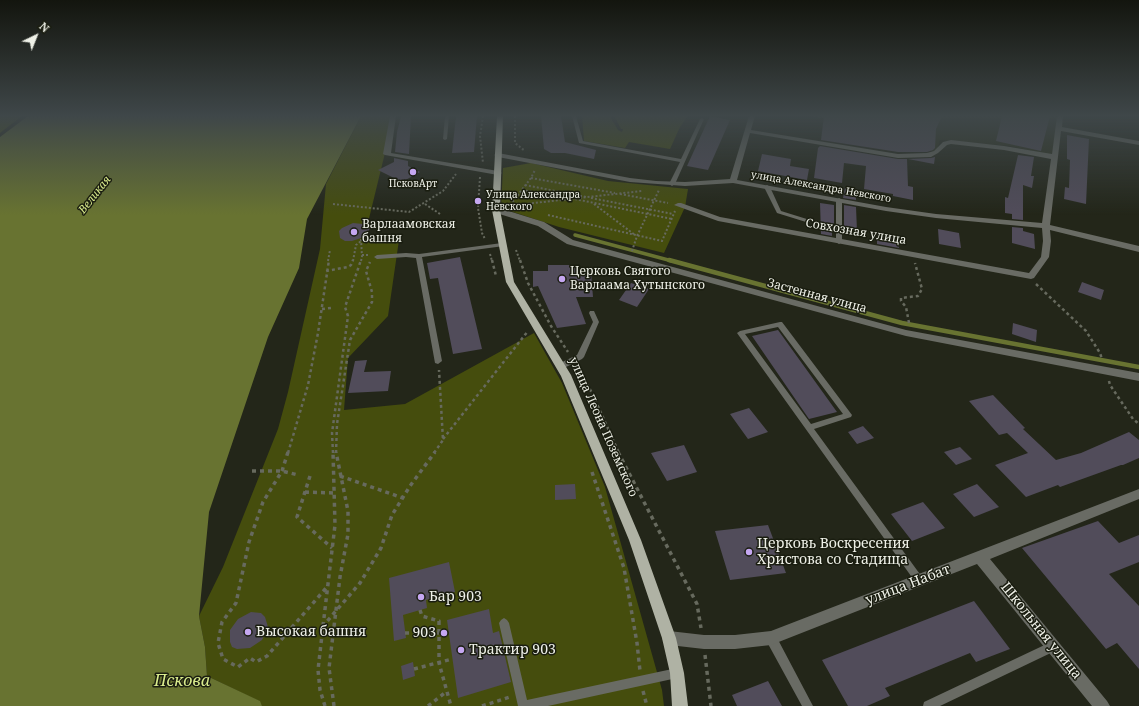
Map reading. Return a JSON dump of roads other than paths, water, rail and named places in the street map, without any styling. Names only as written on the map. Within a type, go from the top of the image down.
[{"type":"main road","name":"улица Леона Поземского","points":[[498,149],[496,210],[510,282],[566,375],[635,540],[669,638],[677,673],[680,706]]},
{"type":"street","points":[[388,149],[387,154],[498,173]]},
{"type":"street","points":[[733,181],[743,149]]},
{"type":"street","points":[[851,149],[898,156],[928,155],[936,152],[939,149]]},
{"type":"street","points":[[1009,149],[1054,157]]},
{"type":"street","points":[[1046,226],[1055,149]]},
{"type":"street","name":"улица Александра Невского","points":[[498,155],[630,180],[672,184],[733,181],[936,216],[1046,226],[1139,249]]},
{"type":"street","name":"Совхозная улица","points":[[678,205],[718,219],[1029,276],[1044,257],[1047,241],[1046,226]]},
{"type":"street","name":"Застенная улица","points":[[496,210],[541,224],[570,242],[906,333],[1139,377]]},
{"type":"street","name":"улица Набат","points":[[669,638],[704,642],[735,642],[771,638],[1139,494]]},
{"type":"street","name":"Школьная улица","points":[[980,557],[1102,706]]},
{"type":"lane","points":[[618,149],[682,161]]},
{"type":"lane","points":[[672,184],[688,149]]},
{"type":"lane","points":[[767,188],[779,212],[808,221]]},
{"type":"lane","points":[[839,200],[839,242]]},
{"type":"lane","points":[[377,257],[406,255],[419,256],[502,245]]},
{"type":"lane","points":[[419,256],[438,361]]},
{"type":"lane","points":[[561,366],[580,357],[596,322],[592,313]]},
{"type":"lane","points":[[809,428],[848,416],[780,324],[740,333],[919,580]]},
{"type":"lane","points":[[504,623],[523,706],[641,682],[677,673]]},
{"type":"lane","points":[[771,638],[808,706]]},
{"type":"lane","points":[[928,706],[1053,646]]},
{"type":"water","points":[[0,149],[344,149],[307,219],[299,268],[268,337],[209,512],[199,616],[205,647],[207,676],[260,701],[262,706],[0,706]]},
{"type":"waterway","points":[[575,235],[672,261]]},
{"type":"waterway","points":[[669,260],[902,323],[1139,367]]},
{"type":"place","name":"ПсковАрт","points":[[413,172]]},
{"type":"place","name":"Улица Александра Невского","points":[[478,201]]},
{"type":"place","name":"Варлаамовская башня","points":[[354,232]]},
{"type":"place","name":"Церковь Святого Варлаама Хутынского","points":[[562,279]]},
{"type":"place","name":"Церковь Воскресения Христова со Стадища","points":[[749,552]]},
{"type":"place","name":"Бар 903","points":[[421,597]]},
{"type":"place","name":"Высокая башня","points":[[248,632]]},
{"type":"place","name":"903","points":[[444,633]]},
{"type":"place","name":"Трактир 903","points":[[461,650]]},
{"type":"water label","name":"Великая","points":[[95,195]]},
{"type":"water label","name":"Пскова","points":[[182,681]]}]
